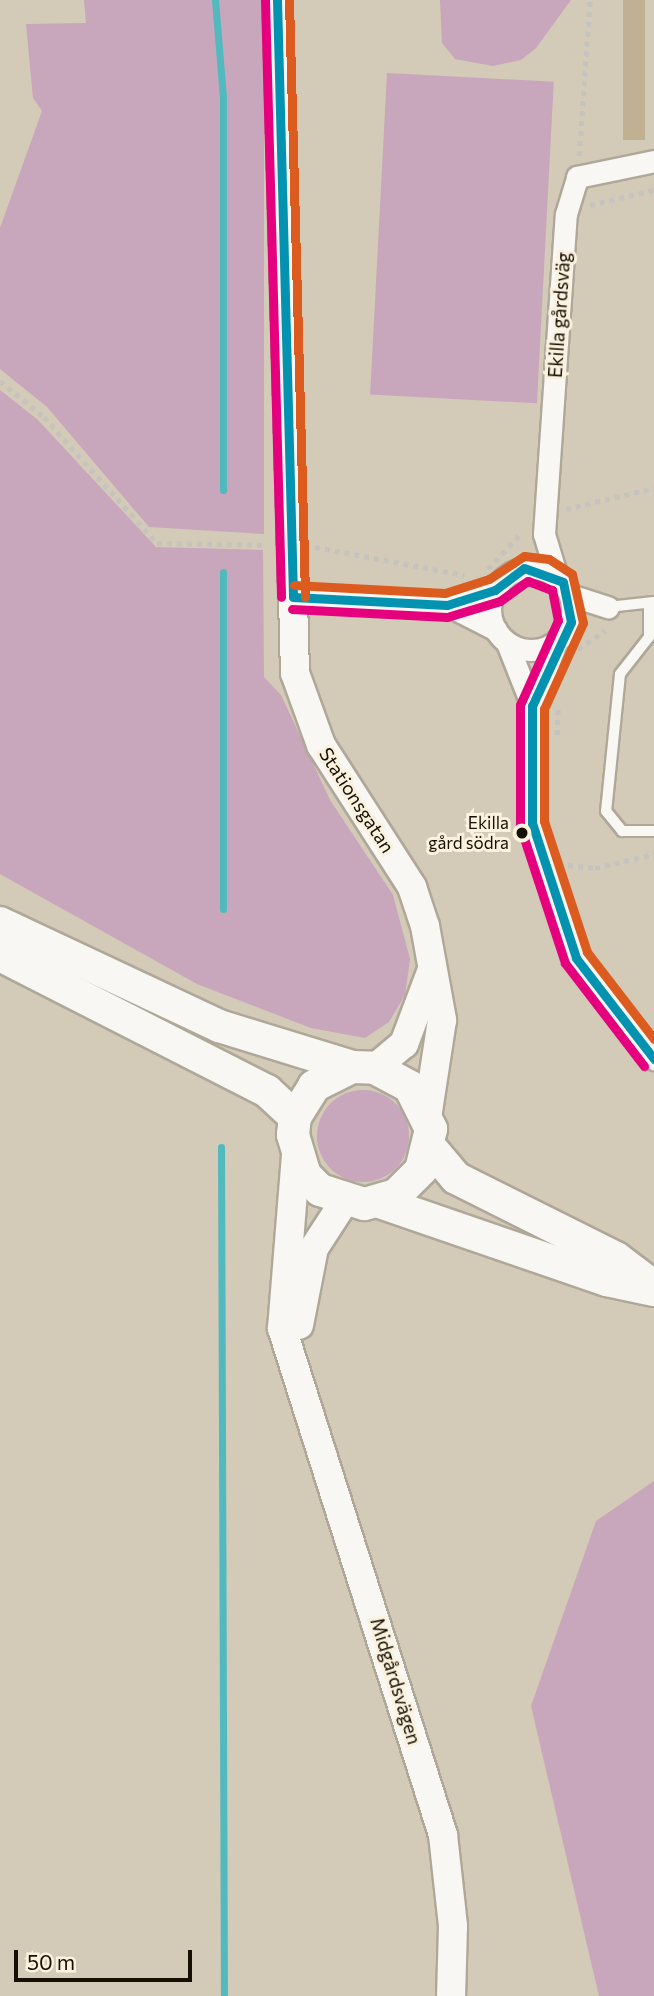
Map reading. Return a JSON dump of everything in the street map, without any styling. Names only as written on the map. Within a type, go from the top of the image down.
[{"type":"main road","points":[[0,923],[219,1026],[364,1068],[410,1087],[428,1112],[430,1147],[410,1184],[380,1202]]},
{"type":"main road","points":[[0,955],[267,1091],[295,1117]]},
{"type":"main road","points":[[364,1068],[314,1086],[295,1117],[296,1154],[320,1190],[344,1202],[380,1202],[607,1280],[654,1288]]},
{"type":"main road","points":[[430,1147],[456,1178],[616,1258],[654,1288]]},
{"type":"street","name":"Stationsgatan","points":[[277,0],[289,544],[295,673],[321,745],[412,887],[432,966],[442,1020],[428,1112]]},
{"type":"street","points":[[577,177],[654,161]]},
{"type":"street","name":"Ekilla gårdsväg","points":[[544,534],[557,512],[566,214],[577,177]]},
{"type":"street","points":[[524,568],[544,534]]},
{"type":"street","points":[[532,706],[565,647],[571,622],[570,595],[557,577],[544,534]]},
{"type":"street","points":[[447,605],[489,582],[524,568],[557,577]]},
{"type":"street","points":[[489,582],[490,609],[532,706],[532,823],[576,958],[654,1059]]},
{"type":"street","points":[[570,595],[611,607]]},
{"type":"street","points":[[293,597],[447,605],[501,637],[532,651],[565,647]]},
{"type":"street","points":[[571,622],[611,607]]},
{"type":"street","points":[[364,1068],[404,1044],[432,966]]},
{"type":"street","name":"Midgårdsvägen","points":[[296,1154],[282,1328],[299,1374],[443,1835],[453,1926],[451,1996]]},
{"type":"street","name":"Midgårdsvägen","points":[[299,1374],[304,1277],[324,1227],[344,1202]]},
{"type":"lane","points":[[611,607],[652,602],[649,637],[621,674],[606,811],[622,831],[654,831]]},
{"type":"path","points":[[577,177],[590,0]]},
{"type":"path","points":[[590,204],[654,190]]},
{"type":"path","points":[[0,380],[44,417],[157,543],[289,544],[472,575]]},
{"type":"path","points":[[489,582],[516,542],[527,507],[557,512],[654,488]]},
{"type":"path","points":[[565,647],[617,626],[611,607]]},
{"type":"path","points":[[557,736],[558,690]]},
{"type":"path","points":[[568,865],[595,868],[654,854]]},
{"type":"shaded area","points":[[84,0],[264,0],[264,534],[149,527],[47,407],[0,369],[0,228],[42,111],[33,98],[26,24],[86,23]]},
{"type":"shaded area","points":[[440,0],[571,0],[536,48],[521,60],[493,66],[455,59],[442,43]]},
{"type":"shaded area","points":[[387,73],[554,82],[537,403],[370,395]]},
{"type":"shaded area","points":[[0,390],[38,420],[156,547],[263,550],[264,677],[281,695],[330,800],[393,895],[410,959],[405,995],[389,1022],[365,1038],[311,1028],[197,984],[0,874]]},
{"type":"shaded area","points":[[363,1090],[381,1094],[396,1103],[405,1118],[409,1136],[405,1154],[396,1169],[381,1178],[363,1182],[345,1178],[330,1169],[321,1154],[317,1136],[321,1118],[330,1103],[345,1094]]},
{"type":"shaded area","points":[[654,1481],[654,1996],[599,1996],[531,1706],[596,1521]]},
{"type":"building","points":[[623,0],[645,0],[645,140],[623,140]]},
{"type":"waterway","points":[[215,0],[223,97],[223,490]]},
{"type":"waterway","points":[[223,572],[223,909]]},
{"type":"waterway","points":[[221,1147],[224,1996]]},
{"type":"transit line","points":[[265,0],[281,597]]},
{"type":"transit line","points":[[277,0],[293,597]]},
{"type":"transit line","points":[[289,0],[305,597]]},
{"type":"transit line","points":[[294,585],[445,593],[489,579],[524,556],[549,559],[572,574],[583,623],[544,709],[544,821],[587,952],[654,1039]]},
{"type":"transit line","points":[[293,597],[447,605],[495,590],[524,568],[563,582],[571,622],[532,706],[532,823],[576,958],[654,1059]]},
{"type":"transit line","points":[[292,609],[447,617],[500,601],[528,581],[552,590],[558,620],[520,705],[520,826],[565,963],[644,1066]]},
{"type":"place","name":"Ekilla gård södra","points":[[522,833]]}]
